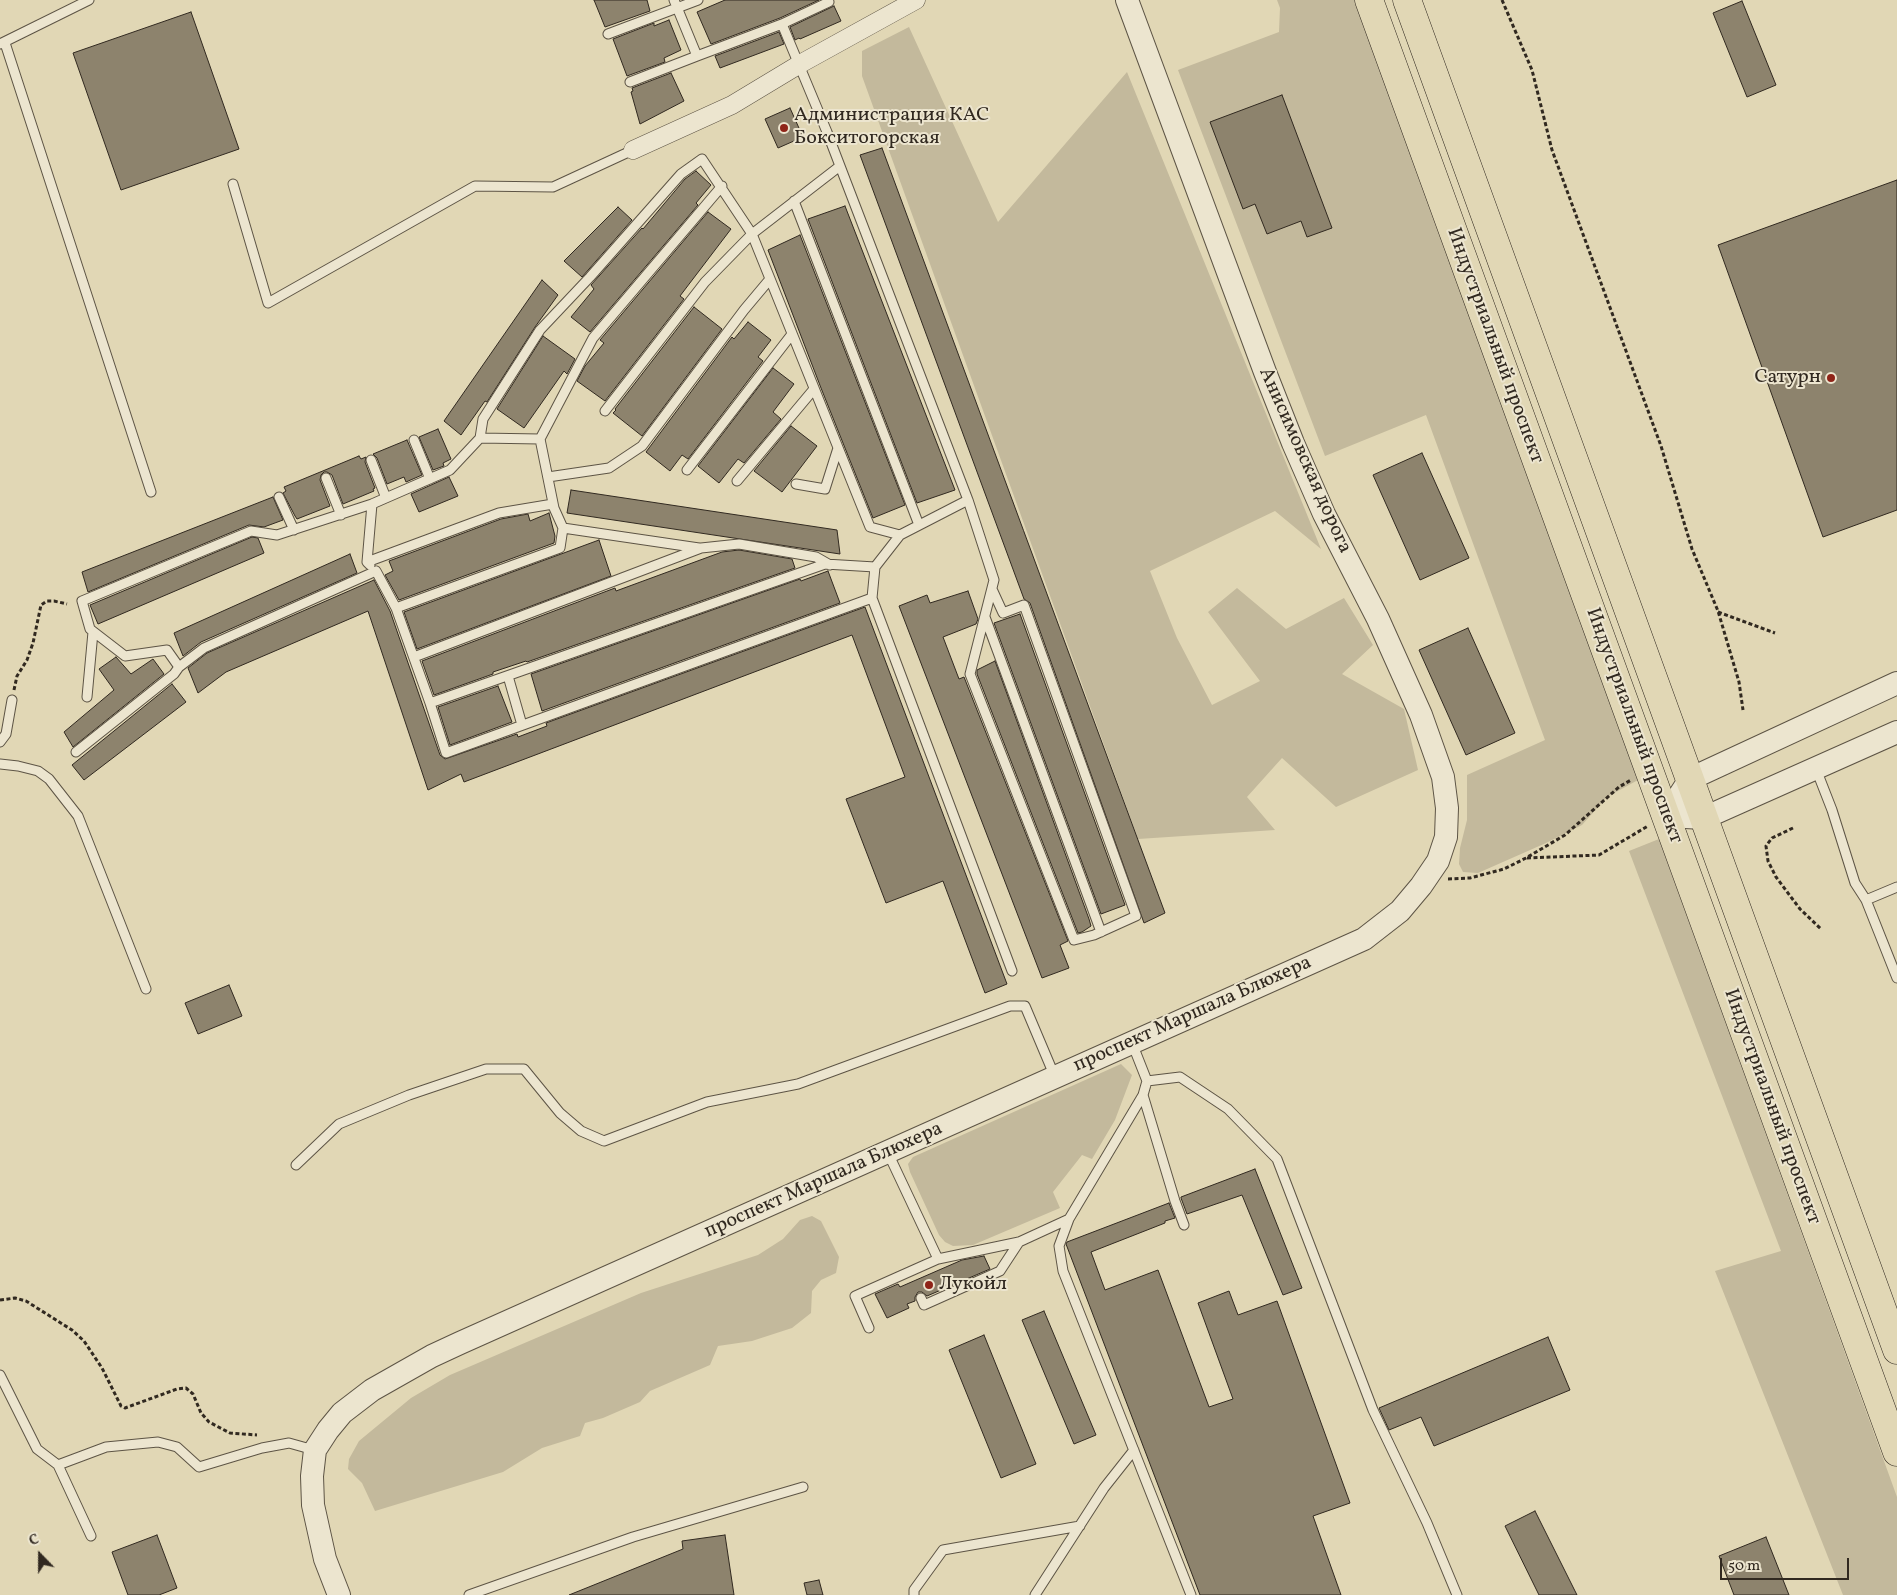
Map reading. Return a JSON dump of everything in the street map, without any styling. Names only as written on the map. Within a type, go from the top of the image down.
[{"type":"main road","name":"Индустриальный проспект","points":[[1369,0],[1897,1452]]},
{"type":"main road","name":"Индустриальный проспект","points":[[1407,0],[1897,1350]]},
{"type":"street","points":[[633,150],[732,105],[800,64],[916,0]]},
{"type":"street","name":"Анисимовская дорога","points":[[1127,0],[1289,434],[1324,514],[1378,619],[1422,715],[1443,777],[1447,808],[1446,837],[1438,861],[1427,878],[1400,911]]},
{"type":"street","points":[[1897,684],[1690,779],[1666,816],[1704,818],[1897,732]]},
{"type":"street","name":"проспект Маршала Блюхера","points":[[340,1595],[325,1559],[313,1505],[312,1476],[315,1450],[342,1413],[372,1390],[432,1356],[1364,939],[1400,911]]},
{"type":"lane","points":[[89,0],[3,44],[151,492]]},
{"type":"lane","points":[[608,34],[676,4],[698,0]]},
{"type":"lane","points":[[630,82],[782,24],[829,2]]},
{"type":"lane","points":[[676,4],[697,56]]},
{"type":"lane","points":[[782,24],[800,64],[840,166],[968,500],[994,580],[970,674],[1074,940],[1101,932],[1136,916],[1024,605],[1003,613],[992,589]]},
{"type":"lane","points":[[233,184],[268,303],[475,186],[553,187],[633,150]]},
{"type":"lane","points":[[179,666],[167,650],[125,656],[90,629],[82,601],[251,531],[277,535],[294,530],[372,504],[450,470],[480,438],[483,419],[540,330],[590,277],[681,174],[702,158],[752,234],[870,528],[900,535]]},
{"type":"lane","points":[[605,411],[705,282],[752,234],[840,166]]},
{"type":"lane","points":[[396,608],[560,548],[563,528],[553,504],[540,439],[593,338],[722,186]]},
{"type":"lane","points":[[794,202],[919,525]]},
{"type":"lane","points":[[548,477],[609,468],[642,446],[744,310],[770,279]]},
{"type":"lane","points":[[687,470],[792,334]]},
{"type":"lane","points":[[737,481],[814,389]]},
{"type":"lane","points":[[480,438],[540,439]]},
{"type":"lane","points":[[414,440],[430,479]]},
{"type":"lane","points":[[796,484],[825,489],[838,448]]},
{"type":"lane","points":[[371,460],[386,498]]},
{"type":"lane","points":[[326,478],[341,515]]},
{"type":"lane","points":[[279,497],[294,530]]},
{"type":"lane","points":[[968,500],[900,535],[875,567],[872,598],[1012,971]]},
{"type":"lane","points":[[372,504],[367,562],[376,571],[396,608],[446,753],[872,598]]},
{"type":"lane","points":[[367,562],[499,513],[553,504]]},
{"type":"lane","points":[[563,528],[699,548],[738,544],[816,557],[830,565]]},
{"type":"lane","points":[[414,657],[699,548]]},
{"type":"lane","points":[[430,703],[825,564],[875,567]]},
{"type":"lane","points":[[76,752],[174,674],[179,666],[204,648],[376,571]]},
{"type":"lane","points":[[985,617],[1101,932]]},
{"type":"lane","points":[[87,697],[93,632]]},
{"type":"lane","points":[[508,676],[522,725]]},
{"type":"lane","points":[[0,742],[6,734],[12,700]]},
{"type":"lane","points":[[0,764],[38,771],[50,779],[78,816],[146,989]]},
{"type":"lane","points":[[1816,768],[1832,810],[1855,883],[1866,900],[1897,978]]},
{"type":"lane","points":[[1866,900],[1897,887]]},
{"type":"lane","points":[[296,1165],[340,1124],[409,1095],[486,1069],[524,1069],[560,1114],[581,1131],[604,1141],[707,1102],[798,1084],[1010,1006],[1025,1006],[1055,1077]]},
{"type":"lane","points":[[1132,1043],[1147,1081],[1143,1095],[1069,1219],[1059,1246],[1063,1271],[1191,1595]]},
{"type":"lane","points":[[1147,1081],[1180,1077],[1228,1109],[1277,1159],[1373,1410],[1427,1523],[1457,1595]]},
{"type":"lane","points":[[1143,1095],[1184,1225]]},
{"type":"lane","points":[[888,1153],[938,1259]]},
{"type":"lane","points":[[869,1328],[855,1296],[912,1277],[938,1259],[1019,1242],[1069,1219]]},
{"type":"lane","points":[[921,1298],[924,1305],[1000,1271],[1019,1242]]},
{"type":"lane","points":[[0,1375],[37,1449],[58,1465],[91,1536]]},
{"type":"lane","points":[[58,1465],[106,1448],[158,1442],[177,1447],[198,1467],[289,1442],[315,1450]]},
{"type":"lane","points":[[1035,1595],[1104,1488],[1134,1450]]},
{"type":"lane","points":[[469,1595],[632,1537],[803,1487]]},
{"type":"lane","points":[[914,1595],[914,1590],[943,1550],[1080,1526]]},
{"type":"path","points":[[1502,0],[1532,70],[1552,150],[1661,446],[1692,549],[1718,612],[1739,682],[1743,710]]},
{"type":"path","points":[[12,700],[17,676],[27,660],[33,643],[41,605],[48,601],[67,604]]},
{"type":"path","points":[[1718,612],[1775,634]]},
{"type":"path","points":[[1427,878],[1470,878],[1504,869],[1566,835],[1619,787],[1649,770]]},
{"type":"path","points":[[1526,858],[1600,855],[1625,838],[1666,816]]},
{"type":"path","points":[[1793,828],[1772,838],[1766,846],[1768,861],[1776,877],[1800,909],[1821,929]]},
{"type":"path","points":[[0,1300],[15,1298],[26,1301],[72,1330],[102,1368],[121,1406],[125,1408],[178,1389],[186,1388],[193,1394],[201,1413],[209,1422],[230,1433],[256,1435],[289,1442]]},
{"type":"shaded area","points":[[1277,0],[1355,0],[1638,780],[1607,797],[1582,825],[1478,873],[1463,872],[1459,864],[1460,848],[1467,820],[1467,775],[1545,740],[1426,415],[1325,456],[1178,70],[1279,32],[1280,8]]},
{"type":"shaded area","points":[[909,27],[998,222],[1127,72],[1321,549],[1275,511],[1150,571],[1177,638],[1212,705],[1260,681],[1208,612],[1237,588],[1286,629],[1344,598],[1373,645],[1342,674],[1404,709],[1418,770],[1336,807],[1282,758],[1247,797],[1275,830],[1138,839],[862,76],[862,51]]},
{"type":"shaded area","points":[[1659,839],[1897,1497],[1897,1595],[1843,1595],[1715,1271],[1781,1251],[1629,851]]},
{"type":"shaded area","points":[[1121,1064],[1132,1075],[1115,1120],[1092,1159],[1082,1155],[1053,1192],[1060,1208],[973,1245],[953,1246],[945,1242],[939,1235],[910,1172],[908,1164],[913,1157]]},
{"type":"shaded area","points":[[812,1216],[821,1221],[839,1257],[836,1273],[821,1280],[812,1291],[811,1313],[792,1328],[752,1341],[718,1346],[710,1365],[650,1391],[640,1402],[603,1418],[585,1423],[580,1436],[542,1448],[503,1472],[375,1511],[362,1483],[348,1469],[349,1459],[359,1441],[411,1398],[450,1375],[641,1293],[758,1255],[783,1239],[800,1220]]},
{"type":"building","points":[[594,0],[647,0],[650,11],[605,27]]},
{"type":"building","points":[[725,0],[819,0],[780,18],[711,44],[697,12]]},
{"type":"building","points":[[1742,1],[1776,85],[1747,97],[1713,13]]},
{"type":"building","points":[[834,6],[841,21],[795,40],[790,27]]},
{"type":"building","points":[[191,12],[239,149],[121,190],[73,53]]},
{"type":"building","points":[[669,20],[681,50],[664,58],[665,62],[627,76],[613,39],[654,23],[654,26]]},
{"type":"building","points":[[779,32],[784,44],[720,68],[715,56]]},
{"type":"building","points":[[671,73],[684,101],[640,124],[631,92],[633,91],[632,88]]},
{"type":"building","points":[[1282,95],[1332,228],[1307,237],[1301,221],[1267,234],[1255,204],[1243,209],[1210,122]]},
{"type":"building","name":"Администрация КАС Бокситогорская","points":[[790,108],[803,137],[778,148],[765,119]]},
{"type":"building","points":[[882,148],[1165,913],[1144,923],[1030,603],[1024,599],[860,155]]},
{"type":"building","points":[[696,171],[711,185],[696,203],[698,205],[590,332],[571,317],[594,289],[591,285],[643,229],[685,179]]},
{"type":"building","name":"Сатурн","points":[[1897,180],[1897,510],[1823,537],[1718,245]]},
{"type":"building","points":[[845,206],[955,490],[917,503],[808,219]]},
{"type":"building","points":[[618,207],[632,220],[582,277],[564,261]]},
{"type":"building","points":[[708,212],[731,229],[680,296],[684,299],[605,401],[577,381],[585,366],[604,343],[600,340]]},
{"type":"building","points":[[800,235],[905,505],[873,518],[768,250]]},
{"type":"building","points":[[542,280],[558,295],[487,402],[485,401],[461,435],[444,421]]},
{"type":"building","points":[[694,307],[722,329],[642,436],[613,413]]},
{"type":"building","points":[[748,322],[771,340],[758,357],[763,361],[688,459],[682,455],[670,471],[646,452],[732,337],[734,339]]},
{"type":"building","points":[[543,336],[575,359],[567,374],[564,371],[524,428],[497,409]]},
{"type":"building","points":[[773,368],[794,384],[773,412],[781,419],[744,463],[738,459],[719,483],[698,466]]},
{"type":"building","points":[[791,426],[817,446],[782,492],[754,471]]},
{"type":"building","points":[[438,429],[451,459],[443,463],[444,466],[433,470],[419,437]]},
{"type":"building","points":[[407,440],[422,475],[406,482],[404,477],[387,484],[377,458],[373,454]]},
{"type":"building","points":[[1422,453],[1469,558],[1420,580],[1373,475]]},
{"type":"building","points":[[359,456],[361,459],[366,457],[365,462],[375,488],[373,489],[374,491],[343,504],[332,475],[324,472],[320,480],[330,506],[297,519],[283,493],[286,491],[284,487]]},
{"type":"building","points":[[449,477],[458,496],[419,512],[411,494]]},
{"type":"building","points":[[571,490],[837,530],[840,554],[567,513]]},
{"type":"building","points":[[273,497],[283,520],[264,527],[249,525],[88,592],[82,572]]},
{"type":"building","points":[[549,513],[555,536],[554,543],[399,600],[385,575],[393,571],[389,561],[501,519],[528,514],[530,521]]},
{"type":"building","points":[[252,537],[258,538],[264,553],[98,624],[90,605]]},
{"type":"building","points":[[599,540],[611,576],[417,649],[404,612]]},
{"type":"building","points":[[739,550],[792,559],[795,568],[527,662],[493,672],[493,674],[434,695],[422,661],[615,588],[616,591],[722,552]]},
{"type":"building","points":[[350,554],[357,573],[201,642],[183,656],[174,633]]},
{"type":"building","points":[[828,571],[840,603],[542,711],[531,674],[800,579],[801,581]]},
{"type":"building","points":[[374,580],[390,611],[440,755],[445,759],[517,734],[518,737],[547,726],[546,723],[865,607],[1007,984],[985,993],[943,881],[886,903],[846,799],[905,777],[852,635],[464,782],[461,774],[428,790],[368,611],[226,672],[198,693],[188,668],[207,653]]},
{"type":"building","points":[[968,591],[978,619],[976,624],[943,637],[959,679],[964,677],[1068,941],[1060,945],[1069,968],[1042,978],[899,606],[927,595],[930,603]]},
{"type":"building","points":[[1020,614],[1125,905],[1101,914],[994,623]]},
{"type":"building","points":[[1468,628],[1515,733],[1466,755],[1419,650]]},
{"type":"building","points":[[116,657],[131,674],[153,659],[164,674],[73,747],[64,732],[114,690],[99,669]]},
{"type":"building","points":[[995,661],[1089,919],[1091,926],[1082,932],[1078,933],[977,674],[977,670]]},
{"type":"building","points":[[172,684],[186,702],[84,780],[72,765]]},
{"type":"building","points":[[498,686],[512,722],[450,745],[438,707]]},
{"type":"building","points":[[229,985],[242,1016],[198,1034],[185,1003]]},
{"type":"building","points":[[1255,1169],[1302,1288],[1283,1295],[1242,1195],[1187,1214],[1181,1198]]},
{"type":"building","points":[[1169,1203],[1175,1218],[1091,1252],[1105,1290],[1158,1270],[1209,1407],[1233,1399],[1198,1303],[1229,1291],[1238,1315],[1277,1301],[1350,1503],[1313,1516],[1341,1595],[1200,1595],[1066,1244]]},
{"type":"building","name":"Лукойл","points":[[984,1256],[990,1269],[927,1296],[922,1292],[918,1292],[915,1301],[907,1304],[909,1308],[887,1318],[875,1294],[898,1284],[900,1287],[962,1260]]},
{"type":"building","points":[[1044,1311],[1096,1435],[1074,1444],[1022,1320]]},
{"type":"building","points":[[984,1335],[1036,1464],[1001,1478],[949,1350]]},
{"type":"building","points":[[1548,1337],[1570,1390],[1434,1446],[1421,1417],[1389,1430],[1379,1408]]},
{"type":"building","points":[[1535,1511],[1577,1595],[1539,1595],[1505,1526]]},
{"type":"building","points":[[157,1535],[177,1588],[159,1595],[128,1595],[112,1552]]},
{"type":"building","points":[[725,1535],[734,1595],[569,1595],[683,1549],[682,1541]]},
{"type":"building","points":[[1766,1537],[1789,1595],[1734,1595],[1719,1556]]},
{"type":"building","points":[[819,1580],[823,1595],[807,1595],[804,1583]]},
{"type":"place","name":"Администрация КАС Бокситогорская","points":[[784,128]]},
{"type":"place","name":"Сатурн","points":[[1831,378]]},
{"type":"place","name":"Лукойл","points":[[929,1285]]}]
